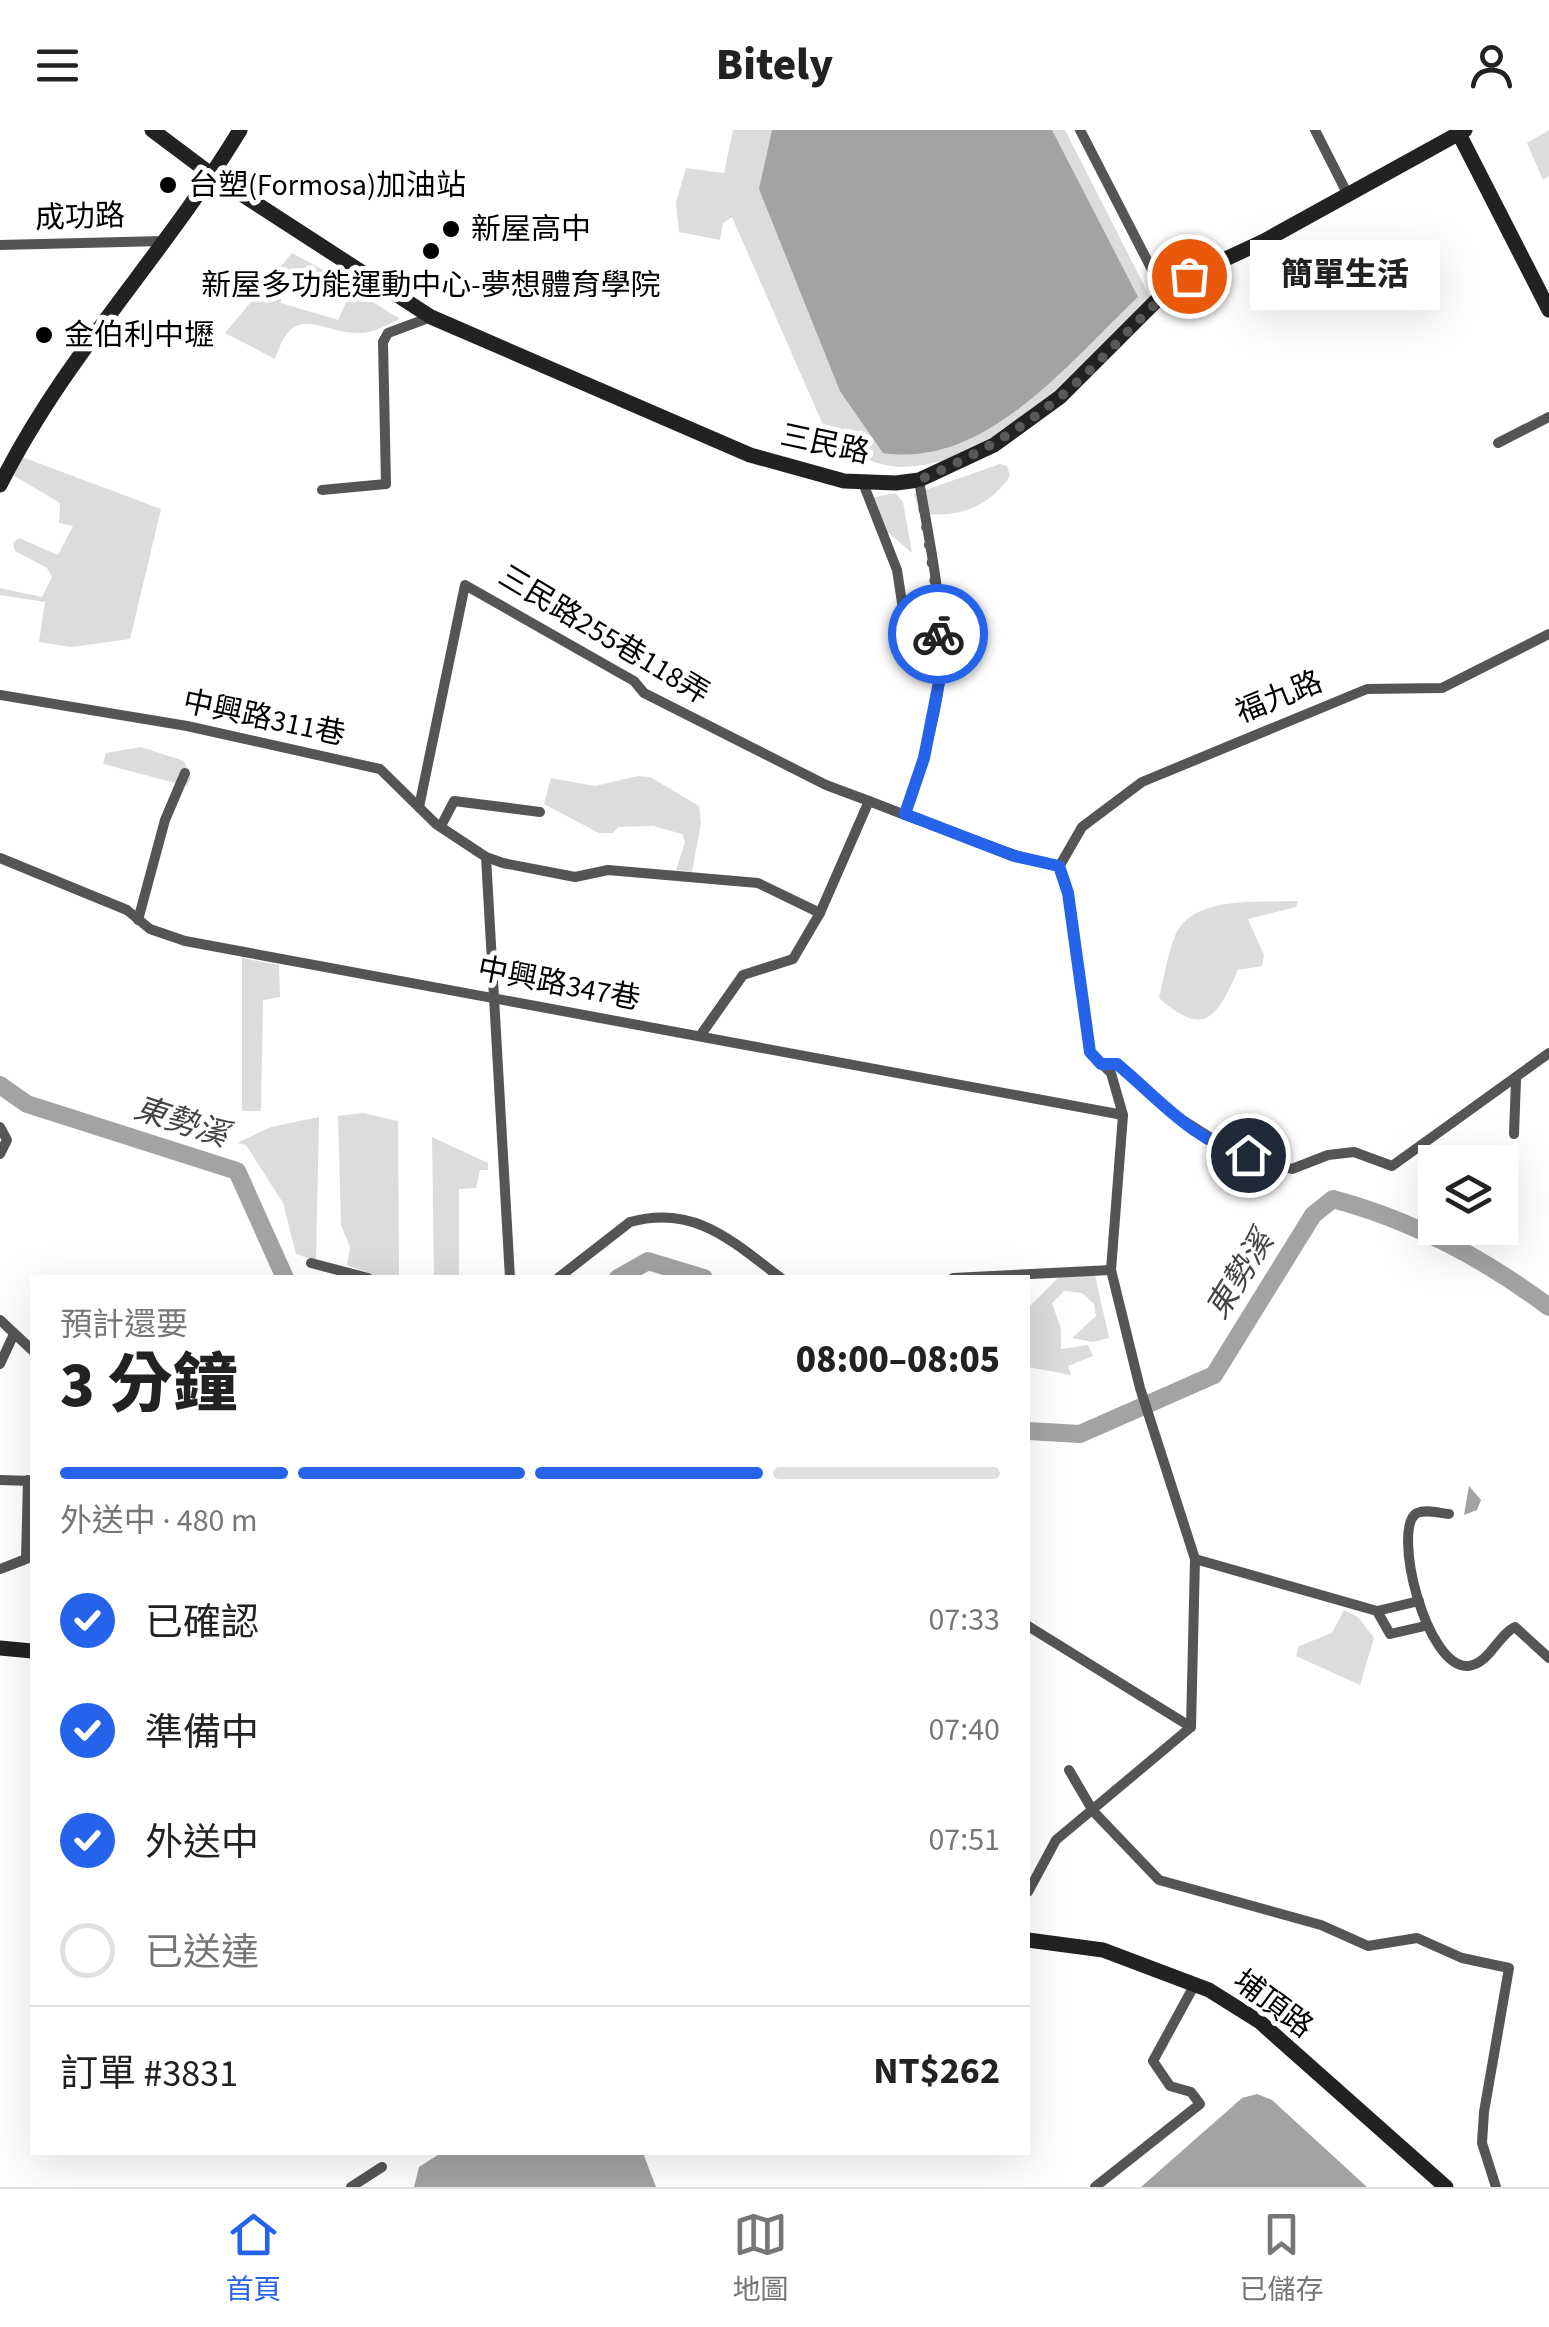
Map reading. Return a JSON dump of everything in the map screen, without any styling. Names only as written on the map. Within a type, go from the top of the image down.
[{"type":"street","name":"三民路","points":[[152,130],[212,175],[431,316],[750,455],[802,472],[862,482],[919,480],[984,450],[1060,397],[1164,293],[1189,276],[1348,195],[1460,131]]},
{"type":"street","points":[[0,485],[56,384],[212,175],[240,130]]},
{"type":"street","points":[[1080,130],[1164,293]]},
{"type":"street","points":[[1315,130],[1348,195]]},
{"type":"street","points":[[1460,131],[1525,270],[1549,310]]},
{"type":"street","name":"成功路","points":[[0,245],[163,240]]},
{"type":"street","points":[[322,490],[386,484],[383,342],[388,332],[431,316]]},
{"type":"street","points":[[1498,443],[1549,417]]},
{"type":"street","points":[[905,814],[924,758],[940,677],[940,618],[919,480]]},
{"type":"street","points":[[862,482],[896,570],[907,635],[939,655]]},
{"type":"street","name":"三民路255巷118弄","points":[[419,807],[465,584],[634,680],[644,694],[826,785],[869,801]]},
{"type":"street","name":"福九路","points":[[1059,866],[1082,827],[1142,782],[1366,688],[1442,688],[1549,634]]},
{"type":"street","name":"中興路311巷","points":[[0,695],[186,726],[380,769],[441,826],[486,857]]},
{"type":"street","points":[[138,920],[165,820],[185,774]]},
{"type":"street","points":[[441,826],[454,801],[540,812]]},
{"type":"street","points":[[700,1036],[744,975],[793,959],[820,913],[869,801],[1014,856],[1059,866],[1068,893],[1090,1052],[1116,1084],[1124,1116],[1111,1270],[1140,1388],[1195,1560],[1191,1727],[1056,1840],[1030,1888]]},
{"type":"street","points":[[510,1275],[486,857],[575,877],[608,870],[758,882],[820,913]]},
{"type":"street","name":"中興路347巷","points":[[0,858],[127,910],[150,929],[186,941],[1124,1116]]},
{"type":"street","points":[[1101,1064],[1117,1064],[1170,1112],[1233,1152],[1292,1168],[1328,1155],[1354,1152],[1392,1166],[1549,1053]]},
{"type":"street","points":[[1514,1134],[1516,1080]]},
{"type":"street","points":[[0,1128],[7,1140],[0,1154]]},
{"type":"street","points":[[562,1275],[630,1222],[644,1218],[709,1224],[778,1275]]},
{"type":"street","points":[[311,1263],[357,1275]]},
{"type":"street","points":[[1012,1275],[1111,1270]]},
{"type":"street","points":[[0,1320],[30,1349]]},
{"type":"street","points":[[0,1364],[13,1336]]},
{"type":"street","points":[[0,1480],[30,1481],[26,1559],[0,1569]]},
{"type":"street","points":[[1448,1514],[1420,1512],[1408,1527],[1426,1626],[1448,1662],[1467,1666],[1480,1662],[1515,1627],[1549,1658]]},
{"type":"street","points":[[1195,1560],[1377,1611],[1419,1602]]},
{"type":"street","points":[[1377,1611],[1390,1634],[1426,1626]]},
{"type":"street","points":[[1030,1627],[1191,1727]]},
{"type":"street","points":[[0,1648],[30,1651]]},
{"type":"street","points":[[1068,1770],[1093,1811],[1159,1880],[1322,1926],[1368,1946],[1417,1938],[1462,1958],[1508,1968],[1482,2143],[1496,2187]]},
{"type":"street","name":"埔頂路","points":[[1030,1940],[1103,1950],[1194,1984],[1260,2022],[1446,2187]]},
{"type":"street","points":[[1096,2187],[1200,2104],[1191,2092],[1170,2086],[1153,2060],[1194,1984]]},
{"type":"street","points":[[351,2187],[382,2168]]},
{"type":"shaded area","points":[[733,130],[1065,130],[1151,299],[1099,354],[1040,407],[974,449],[939,462],[902,467],[864,458],[830,441],[732,217],[723,223],[720,240],[679,232],[676,202],[686,168],[724,173]]},
{"type":"shaded area","points":[[772,130],[1052,130],[1138,297],[1055,379],[991,428],[957,444],[921,454],[883,453],[840,391],[759,189]]},
{"type":"shaded area","points":[[1549,130],[1549,176],[1543,180],[1527,143]]},
{"type":"shaded area","points":[[292,253],[336,277],[333,287],[281,294],[281,303],[338,320],[352,289],[400,319],[364,333],[300,324],[283,340],[275,359],[225,333]]},
{"type":"shaded area","points":[[22,457],[161,509],[130,639],[71,647],[39,642],[45,602],[0,595],[0,588],[42,597],[52,577],[47,568],[15,551],[13,543],[19,538],[58,555],[73,526],[59,523],[60,503],[13,475]]},
{"type":"shaded area","points":[[1000,464],[1007,466],[1010,476],[982,503],[960,512],[920,514],[914,494]]},
{"type":"shaded area","points":[[895,493],[903,502],[912,553],[876,522],[870,498]]},
{"type":"shaded area","points":[[141,747],[184,761],[191,778],[187,786],[103,764],[106,753]]},
{"type":"shaded area","points":[[650,777],[699,806],[701,823],[692,872],[676,870],[685,842],[682,834],[653,826],[618,827],[613,833],[599,833],[544,804],[551,778],[595,786]]},
{"type":"shaded area","points":[[1298,901],[1296,907],[1248,919],[1264,955],[1262,966],[1238,970],[1223,1000],[1208,1017],[1188,1018],[1159,998],[1175,936],[1196,913],[1229,904]]},
{"type":"shaded area","points":[[242,958],[279,965],[280,997],[263,1000],[261,1111],[242,1111]]},
{"type":"shaded area","points":[[363,1113],[398,1121],[399,1275],[373,1275],[347,1265],[350,1247],[341,1225],[338,1116]]},
{"type":"shaded area","points":[[319,1117],[316,1261],[296,1254],[283,1203],[246,1145],[237,1143],[271,1127]]},
{"type":"shaded area","points":[[432,1137],[488,1163],[488,1170],[480,1170],[476,1188],[459,1189],[459,1275],[434,1275]]},
{"type":"shaded area","points":[[1095,1275],[1109,1338],[1093,1342],[1072,1338],[1096,1316],[1094,1304],[1082,1293],[1064,1291],[1052,1303],[1061,1329],[1061,1349],[1088,1345],[1093,1356],[1068,1366],[1071,1375],[1030,1367],[1030,1306],[1060,1276]]},
{"type":"shaded area","points":[[1469,1486],[1481,1500],[1477,1510],[1464,1515]]},
{"type":"shaded area","points":[[1344,1610],[1358,1617],[1374,1638],[1360,1685],[1296,1656],[1299,1646],[1332,1633]]},
{"type":"shaded area","points":[[1257,2094],[1272,2100],[1367,2187],[1141,2187],[1242,2098]]},
{"type":"shaded area","points":[[438,2155],[644,2155],[656,2187],[414,2187],[419,2167]]},
{"type":"waterway","name":"東勢溪","points":[[0,1085],[27,1104],[237,1171],[284,1275]]},
{"type":"waterway","name":"東勢溪","points":[[1030,1431],[1080,1434],[1214,1375],[1313,1215],[1333,1199],[1391,1218],[1446,1243],[1549,1307]]},
{"type":"waterway","name":"東勢溪","points":[[623,1275],[648,1261],[694,1275]]},
{"type":"way so far","points":[[938,634],[940,618],[919,480],[994,445],[1060,397],[1164,293],[1189,276]]},
{"type":"place","name":"台塑(Formosa)加油站","points":[[168,185]]},
{"type":"place","name":"新屋高中","points":[[451,229]]},
{"type":"place","name":"新屋多功能運動中心-夢想體育學院","points":[[431,251]]},
{"type":"place","name":"簡單生活","points":[[1189,276]]},
{"type":"place","name":"金伯利中壢","points":[[44,335]]},
{"type":"route","points":[[938,634],[940,677],[924,758],[905,814],[1014,856],[1059,866],[1068,893],[1090,1052],[1101,1064],[1117,1064],[1170,1112],[1217,1143],[1248,1155]]}]
